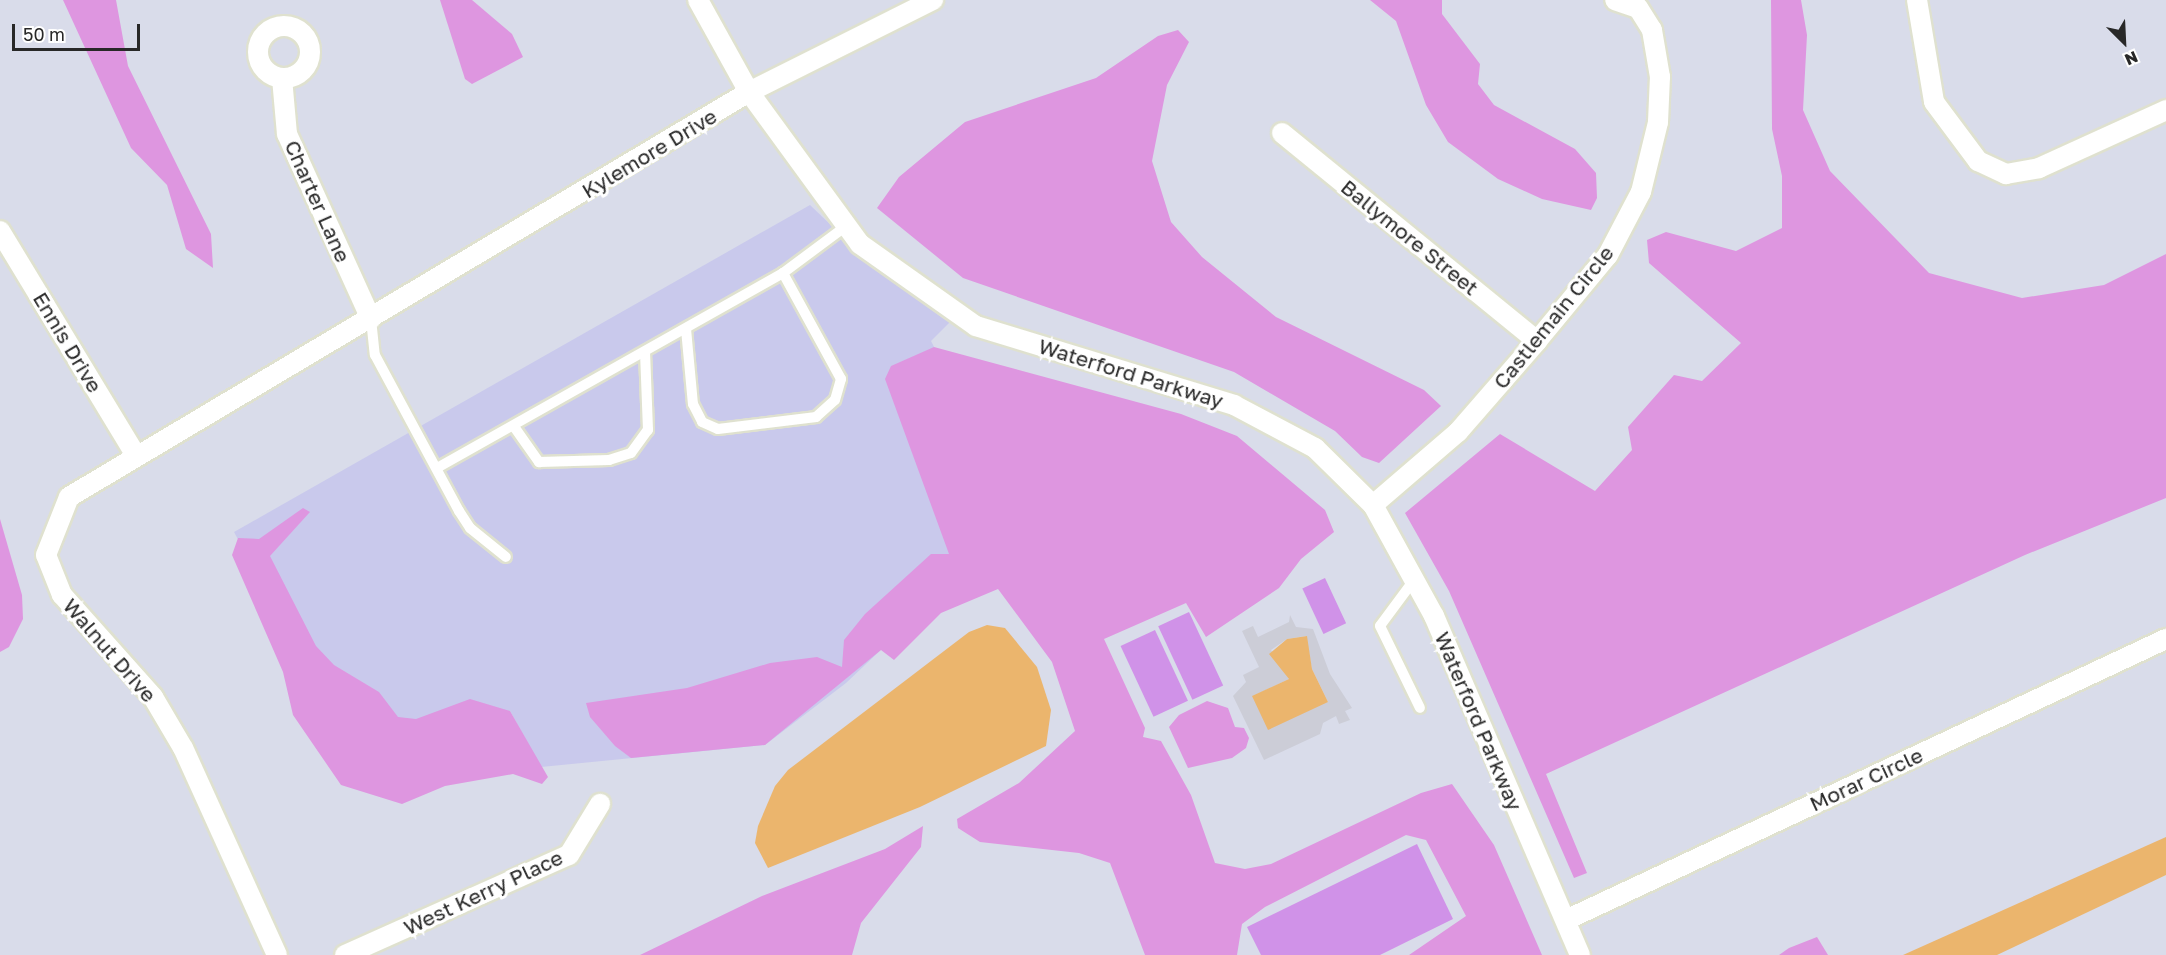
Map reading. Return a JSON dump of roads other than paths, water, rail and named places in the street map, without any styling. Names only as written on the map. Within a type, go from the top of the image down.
[{"type":"street","name":"Waterford Parkway","points":[[698,0],[749,92],[845,227],[860,244],[976,326],[1212,394],[1315,448],[1373,505],[1414,580],[1580,955]]},
{"type":"street","name":"Kylemore Drive","points":[[371,319],[749,92],[933,0]]},
{"type":"street","name":"Castlemain Circle","points":[[1373,505],[1458,432],[1537,341],[1608,255],[1641,192],[1658,122],[1660,77],[1652,30],[1638,8],[1615,0]]},
{"type":"street","points":[[1917,0],[1934,102],[1951,132],[1978,161],[2006,174],[2039,168],[2166,110]]},
{"type":"street","name":"Charter Lane","points":[[282,78],[288,135],[371,319]]},
{"type":"street","name":"Ballymore Street","points":[[1282,133],[1537,341]]},
{"type":"street","name":"Ennis Drive","points":[[0,231],[135,454]]},
{"type":"street","name":"Walnut Drive","points":[[277,955],[183,748],[153,697],[62,595],[46,555],[69,497],[135,454],[371,319]]},
{"type":"street","name":"Morar Circle","points":[[1566,920],[2166,639]]},
{"type":"street","name":"West Kerry Place","points":[[345,955],[569,855],[600,804]]},
{"type":"lane","points":[[437,468],[515,428],[783,273],[845,227]]},
{"type":"lane","points":[[686,329],[693,404],[702,422],[718,429],[816,417],[836,400],[841,379],[783,273]]},
{"type":"lane","points":[[371,319],[375,355],[470,528],[506,557]]},
{"type":"lane","points":[[515,428],[539,462],[609,460],[631,453],[648,430],[645,353]]},
{"type":"lane","points":[[1414,580],[1380,626],[1420,708]]}]
